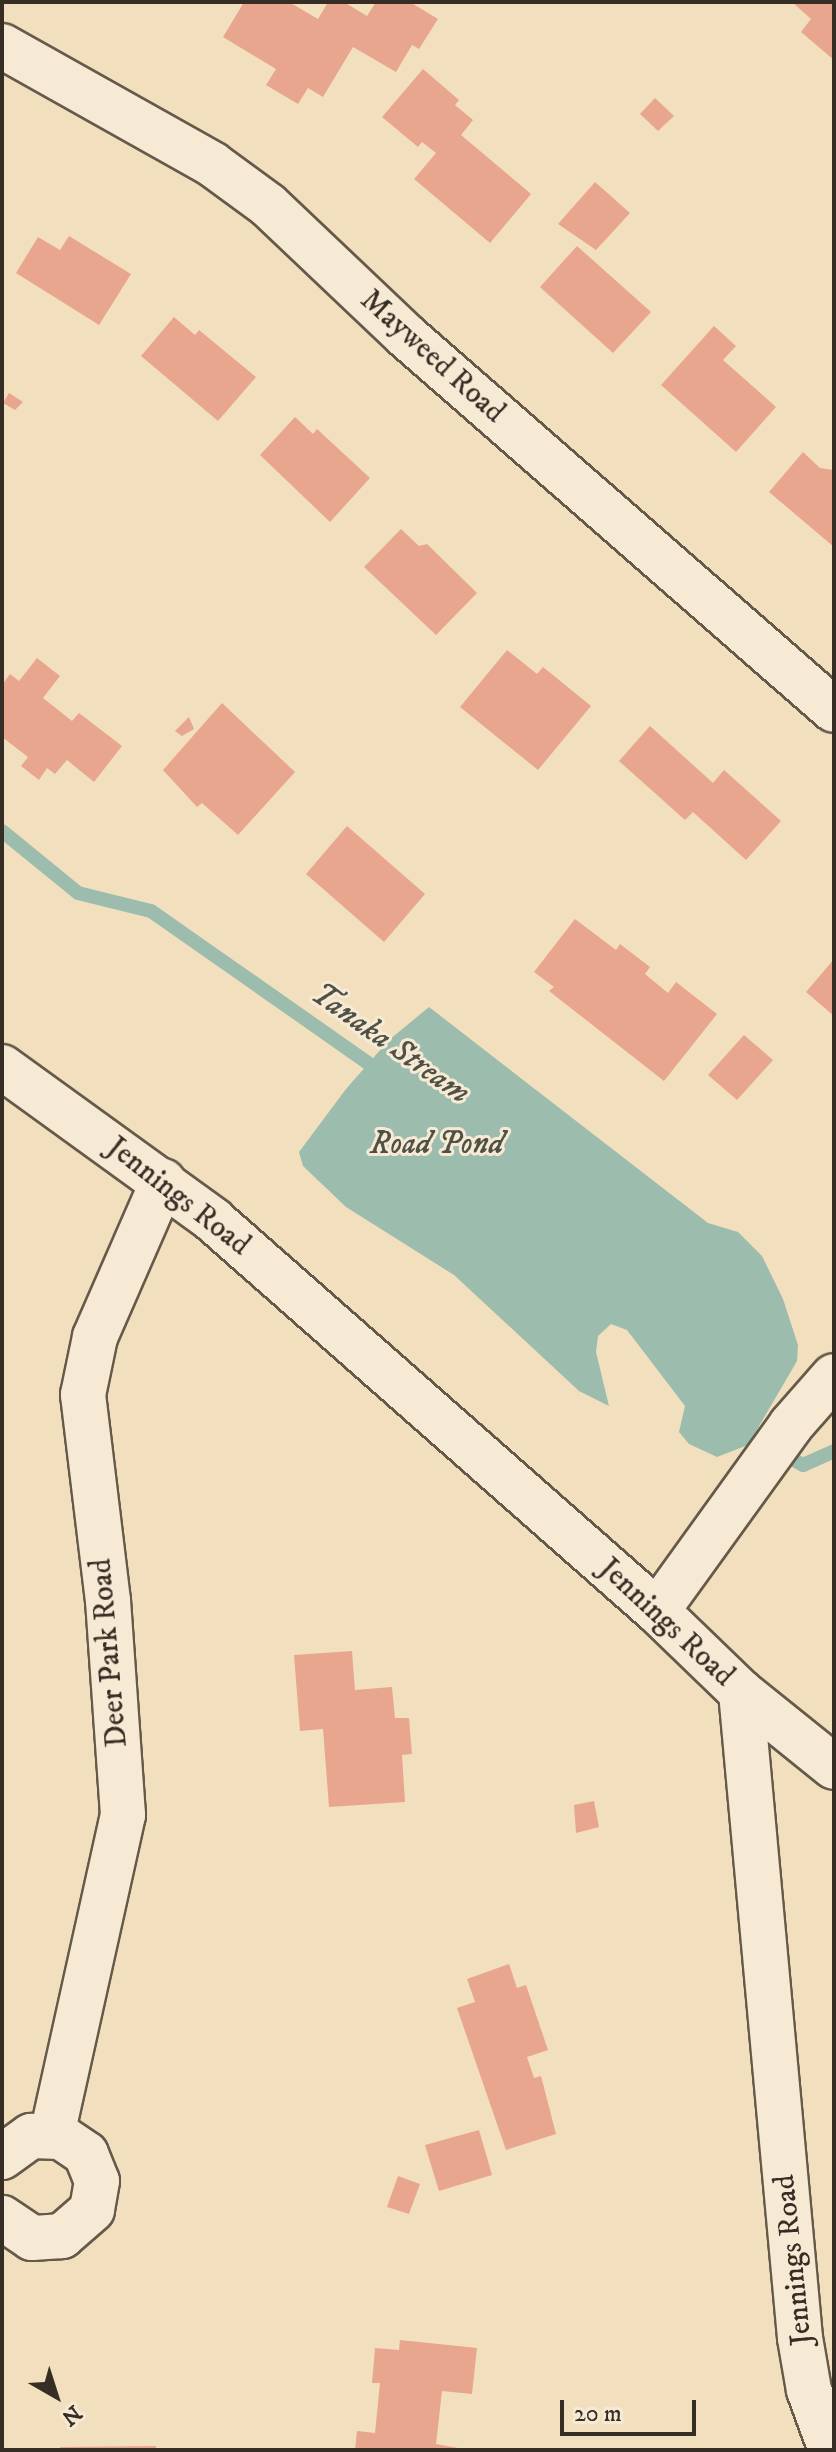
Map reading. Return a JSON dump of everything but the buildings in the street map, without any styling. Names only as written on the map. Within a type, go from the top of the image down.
[{"type":"street","name":"Mayweed Road","points":[[2,46],[212,164],[268,205],[406,336],[834,710]]},
{"type":"street","name":"Jennings Road","points":[[2,1067],[163,1181],[657,1611],[741,1692],[800,2338],[809,2390],[831,2450]]},
{"type":"street","name":"Deer Park Road","points":[[52,2135],[123,1815],[108,1601],[83,1395],[95,1337],[163,1181]]},
{"type":"street","points":[[657,1611],[787,1429],[834,1376]]},
{"type":"street","points":[[741,1692],[834,1767]]},
{"type":"street","points":[[2,2157],[22,2139],[52,2135],[71,2141],[91,2162],[97,2181],[92,2210],[71,2232],[42,2239],[14,2230],[2,2218]]},
{"type":"water","name":"Road Pond","points":[[429,1007],[708,1223],[738,1232],[762,1256],[783,1299],[798,1345],[797,1361],[748,1445],[717,1457],[689,1444],[679,1432],[685,1406],[627,1330],[611,1324],[598,1336],[596,1352],[609,1406],[579,1391],[454,1275],[346,1207],[303,1166],[299,1152],[346,1089],[389,1040]]},
{"type":"waterway","name":"Tanaka Stream","points":[[2,831],[78,893],[151,911],[384,1074]]},
{"type":"waterway","name":"Tanaka Stream","points":[[777,1451],[803,1465],[834,1451]]}]
